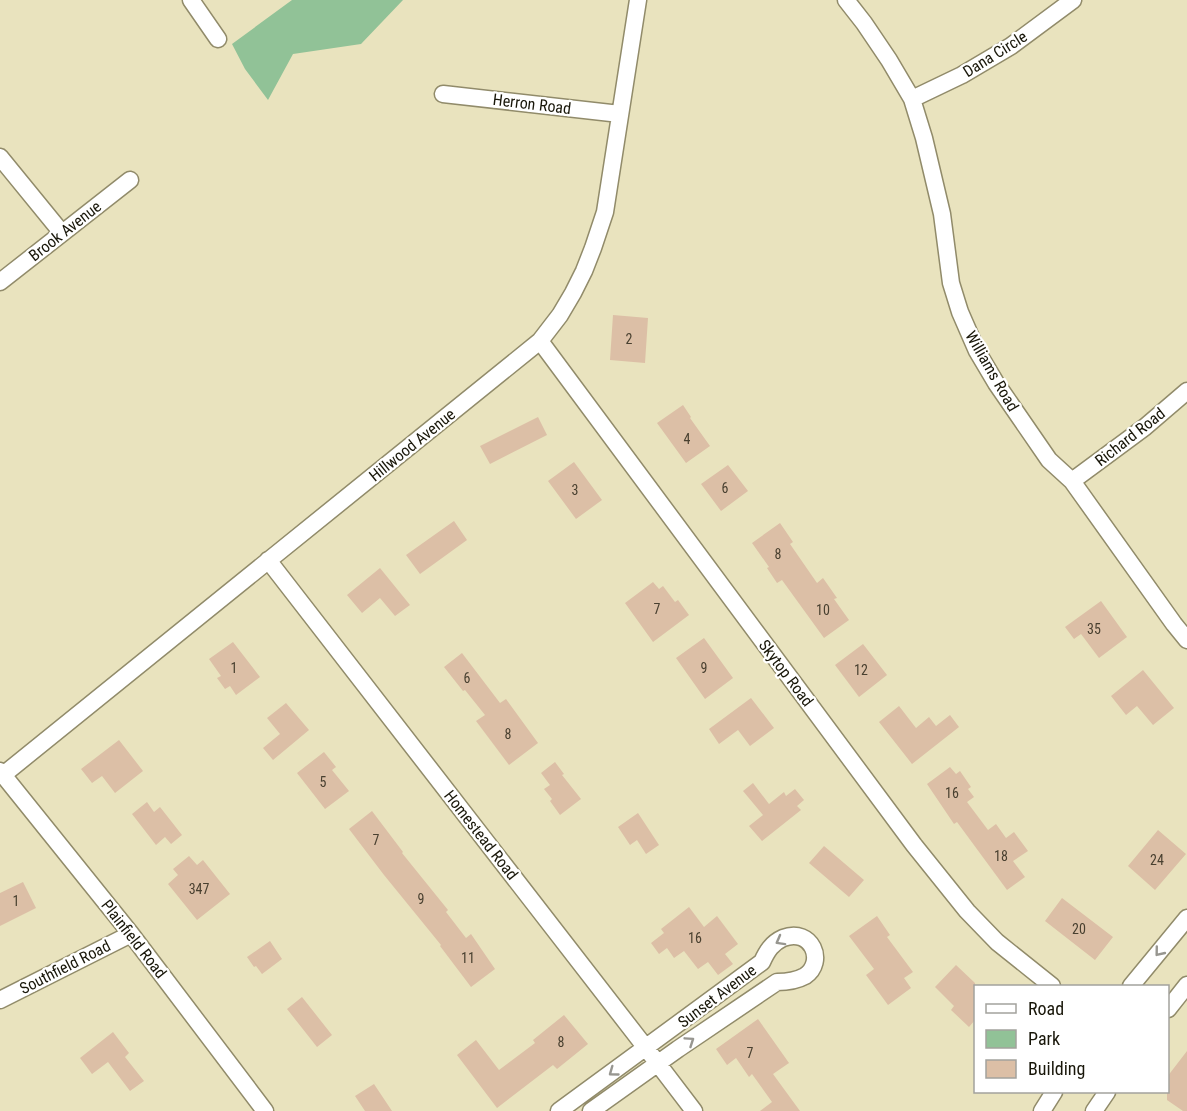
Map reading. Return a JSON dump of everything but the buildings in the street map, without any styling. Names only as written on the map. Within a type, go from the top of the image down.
[{"type":"street","points":[[191,0],[218,39]]},
{"type":"street","name":"Hillwood Avenue","points":[[2,773],[540,341],[573,293],[584,271],[605,212],[638,0]]},
{"type":"street","name":"Williams Road","points":[[846,0],[889,60],[912,99],[942,214],[951,283],[960,312],[977,351],[1049,460],[1072,481],[1187,640]]},
{"type":"street","name":"Dana Circle","points":[[912,99],[962,75],[1011,46],[1073,0]]},
{"type":"street","name":"Herron Road","points":[[443,94],[620,114]]},
{"type":"street","points":[[0,157],[62,232]]},
{"type":"street","name":"Brook Avenue","points":[[0,282],[130,180]]},
{"type":"street","name":"Skytop Road","points":[[540,341],[920,853],[967,911],[997,942],[1050,985]]},
{"type":"street","name":"Richard Road","points":[[1072,481],[1145,427],[1187,391]]},
{"type":"street","name":"Homestead Road","points":[[268,560],[694,1111]]},
{"type":"street","name":"Plainfield Road","points":[[2,773],[131,934],[265,1111]]},
{"type":"street","points":[[1133,985],[1187,918]]},
{"type":"street","name":"Southfield Road","points":[[0,1000],[131,934]]},
{"type":"street","name":"Sunset Avenue","points":[[559,1111],[762,962],[766,952],[777,941],[790,936],[799,936],[812,945],[815,954],[814,963],[805,975],[788,982],[777,982],[657,1063],[591,1111]]},
{"type":"street","points":[[1169,1007],[1187,985]]},
{"type":"street","points":[[1042,1111],[1053,1093]]},
{"type":"street","points":[[1094,1111],[1106,1093]]},
{"type":"green space","points":[[292,0],[403,0],[361,44],[293,54],[268,100],[245,69],[232,44]]}]
